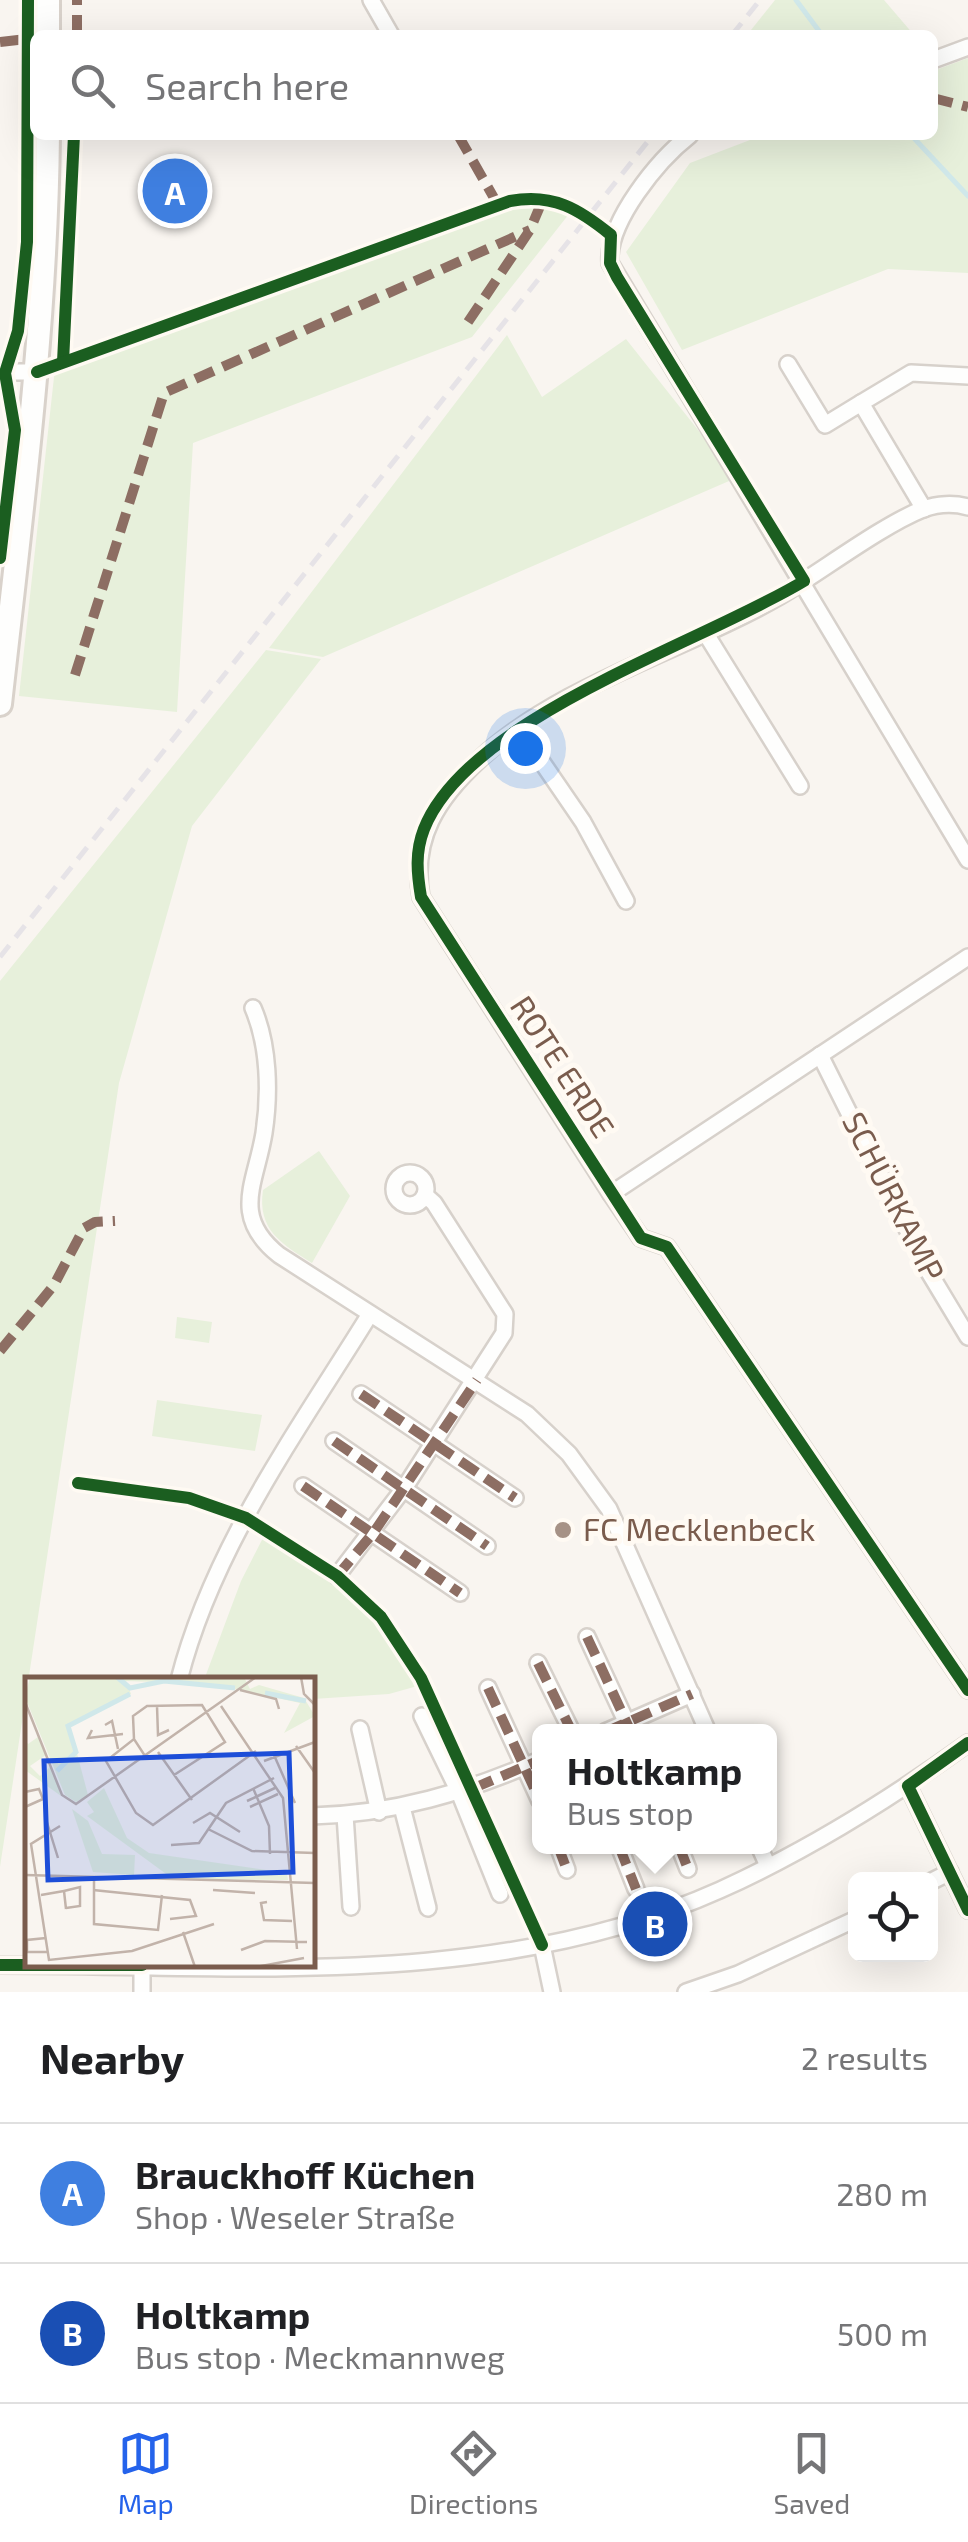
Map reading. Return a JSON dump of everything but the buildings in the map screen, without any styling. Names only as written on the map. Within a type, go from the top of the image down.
[{"type":"main road","points":[[48,0],[48,30]]},
{"type":"main road","points":[[0,704],[37,372],[48,140]]},
{"type":"street","points":[[371,0],[388,30]]},
{"type":"street","points":[[938,58],[968,47]]},
{"type":"street","points":[[686,140],[620,216],[612,235],[610,263],[961,834],[968,860]]},
{"type":"street","points":[[788,364],[825,424],[910,373],[968,376]]},
{"type":"street","points":[[0,372],[37,372]]},
{"type":"street","points":[[861,403],[924,509],[954,503],[968,507]]},
{"type":"street","name":"ROTE ERDE","points":[[924,509],[706,634],[570,698],[482,756],[446,794],[425,828],[416,869],[420,897],[611,1194],[642,1238],[667,1247],[968,1690]]},
{"type":"street","points":[[706,634],[800,786]]},
{"type":"street","points":[[520,730],[583,822],[626,901]]},
{"type":"street","points":[[611,1194],[968,958]]},
{"type":"street","points":[[253,1008],[264,1034],[266,1098],[264,1132],[250,1189],[252,1222],[257,1234],[280,1255],[543,1426],[579,1465],[609,1508],[705,1724]]},
{"type":"street","name":"SCHÜRKAMP","points":[[820,1055],[927,1269],[968,1337]]},
{"type":"street","points":[[338,1576],[406,1487],[504,1333],[505,1314],[434,1202],[424,1195]]},
{"type":"street","points":[[181,1677],[208,1600],[246,1518],[370,1314]]},
{"type":"street","points":[[362,1394],[515,1498]]},
{"type":"street","points":[[334,1441],[487,1546]]},
{"type":"street","points":[[303,1486],[460,1593]]},
{"type":"street","points":[[586,1637],[627,1724]]},
{"type":"street","points":[[538,1663],[568,1724]]},
{"type":"street","points":[[488,1688],[532,1761]]},
{"type":"street","points":[[634,1724],[692,1694]]},
{"type":"street","points":[[422,1716],[467,1790],[500,1894]]},
{"type":"street","points":[[360,1729],[379,1812]]},
{"type":"street","points":[[315,1966],[373,1966],[542,1945],[644,1917],[717,1892],[768,1866],[908,1786],[968,1743]]},
{"type":"street","points":[[315,1816],[402,1807],[467,1790],[532,1763]]},
{"type":"street","points":[[908,1786],[968,1910]]},
{"type":"street","points":[[402,1807],[428,1908]]},
{"type":"street","points":[[346,1815],[352,1907]]},
{"type":"street","points":[[561,1854],[567,1870]]},
{"type":"street","points":[[622,1854],[636,1889]]},
{"type":"street","points":[[681,1854],[688,1869]]},
{"type":"street","points":[[763,1854],[768,1866]]},
{"type":"street","points":[[938,1878],[950,1872]]},
{"type":"street","points":[[686,1992],[738,1974],[848,1924]]},
{"type":"street","points":[[542,1945],[552,1992]]},
{"type":"green space","points":[[775,0],[884,0],[910,30],[751,30]]},
{"type":"green space","points":[[968,58],[968,273],[888,269],[682,350],[626,252],[690,163],[750,140],[938,140],[938,69]]},
{"type":"green space","points":[[511,204],[551,206],[569,214],[472,337],[193,443],[177,712],[19,696],[55,368]]},
{"type":"green space","points":[[507,335],[542,397],[626,339],[736,478],[323,657],[269,648]]},
{"type":"green space","points":[[266,650],[321,659],[192,826],[119,1083],[29,1677],[25,1677],[25,1702],[0,1867],[0,981]]},
{"type":"green space","points":[[319,1151],[350,1196],[312,1263],[274,1234],[262,1204],[263,1190]]},
{"type":"green space","points":[[177,1317],[212,1322],[209,1343],[175,1338]]},
{"type":"green space","points":[[157,1400],[262,1415],[255,1451],[152,1436]]},
{"type":"green space","points":[[266,1532],[311,1564],[372,1619],[421,1685],[389,1694],[315,1699],[315,1677],[205,1677],[241,1581]]},
{"type":"waterway","points":[[796,0],[818,30]]},
{"type":"waterway","points":[[916,140],[968,196]]},
{"type":"railway","points":[[736,30],[760,0]]},
{"type":"railway","points":[[0,957],[649,140]]},
{"type":"marked path","points":[[77,0],[77,30]]},
{"type":"marked path","points":[[0,42],[27,39]]},
{"type":"marked path","points":[[938,99],[968,107]]},
{"type":"marked path","points":[[461,140],[498,205]]},
{"type":"marked path","points":[[468,322],[530,230],[543,199]]},
{"type":"marked path","points":[[75,675],[164,393],[530,230]]},
{"type":"marked path","points":[[0,1351],[54,1285],[84,1228],[95,1222],[115,1221]]},
{"type":"marked path","points":[[337,1576],[374,1532],[477,1380]]},
{"type":"marked path","points":[[361,1394],[515,1498]]},
{"type":"marked path","points":[[334,1441],[487,1546]]},
{"type":"marked path","points":[[303,1486],[460,1593]]},
{"type":"marked path","points":[[587,1637],[627,1724]]},
{"type":"marked path","points":[[538,1663],[568,1724]]},
{"type":"marked path","points":[[488,1688],[532,1784]]},
{"type":"marked path","points":[[623,1724],[692,1694]]},
{"type":"marked path","points":[[474,1788],[532,1763]]},
{"type":"marked path","points":[[561,1854],[567,1870]]},
{"type":"marked path","points":[[622,1854],[636,1889]]},
{"type":"marked path","points":[[682,1854],[688,1869]]},
{"type":"cycle path","points":[[0,558],[15,430],[5,373],[18,331],[27,242],[28,0]]},
{"type":"cycle path","points":[[63,362],[74,140]]},
{"type":"cycle path","points":[[37,372],[510,201],[539,199],[565,205],[611,235],[610,263],[617,277],[804,581],[593,686],[537,717],[488,752],[449,789],[424,829],[418,863],[421,897],[641,1238],[667,1247],[968,1690]]},
{"type":"cycle path","points":[[78,1483],[189,1498],[246,1518],[337,1576],[381,1617],[421,1678],[542,1945]]},
{"type":"cycle path","points":[[968,1743],[908,1786],[968,1910]]},
{"type":"cycle path","points":[[0,1965],[25,1965]]},
{"type":"place","name":"Brauckhoff Küchen","points":[[175,191]]},
{"type":"place","name":"FC Mecklenbeck","points":[[563,1530]]},
{"type":"place","name":"Holtkamp","points":[[655,1924]]}]
